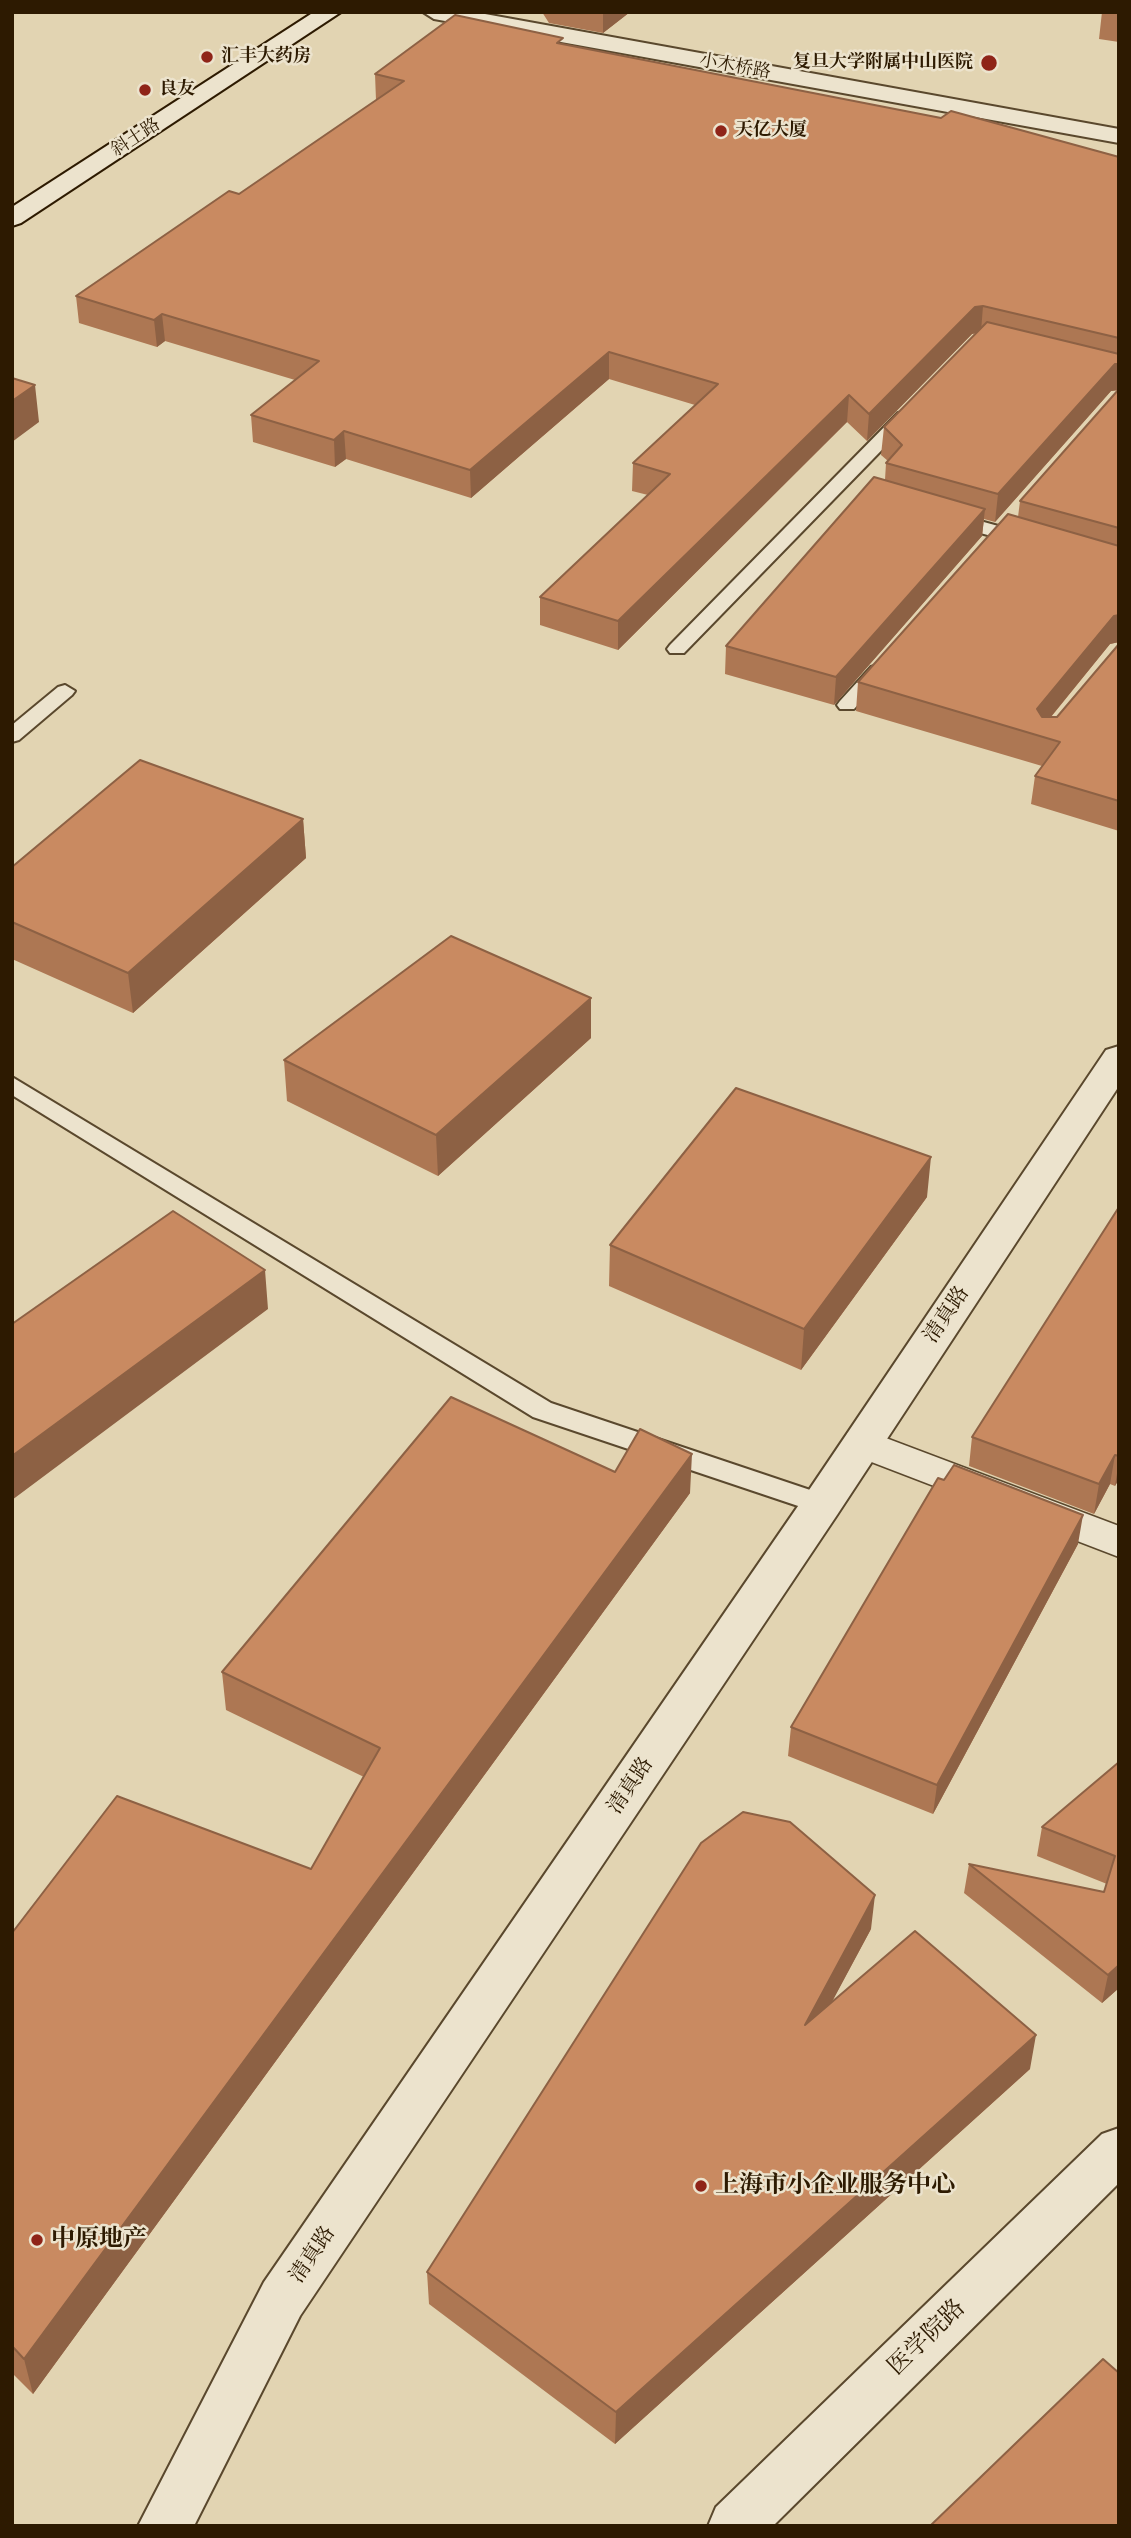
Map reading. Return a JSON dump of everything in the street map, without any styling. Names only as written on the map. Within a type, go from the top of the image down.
[{"type":"street","name":"斜土路","points":[[12,218],[330,12]]},
{"type":"street","name":"小木桥路","points":[[433,12],[1119,136]]},
{"type":"street","name":"清真路","points":[[164,2526],[282,2299],[822,1504],[1119,1058]]},
{"type":"street","points":[[862,1443],[1119,1542]]},
{"type":"street","name":"医学院路","points":[[735,2526],[1119,2150]]},
{"type":"lane","points":[[677,649],[913,408]]},
{"type":"lane","points":[[836,486],[862,493]]},
{"type":"lane","points":[[982,553],[1018,512]]},
{"type":"lane","points":[[937,515],[1040,544]]},
{"type":"lane","points":[[848,705],[892,655]]},
{"type":"lane","points":[[12,736],[65,691]]},
{"type":"lane","points":[[12,1084],[542,1410],[822,1504]]},
{"type":"building","points":[[455,15],[563,38],[557,43],[941,118],[951,111],[1119,157],[1119,338],[983,306],[975,307],[869,414],[849,395],[618,621],[540,597],[670,474],[633,463],[718,384],[609,352],[470,470],[344,431],[334,440],[251,415],[319,361],[162,314],[154,320],[76,296],[229,191],[239,194],[404,81],[375,74]]},
{"type":"building","points":[[987,322],[1119,354],[1119,364],[1115,364],[998,494],[886,463],[902,445],[884,427]]},
{"type":"building","points":[[12,378],[35,385],[12,401]]},
{"type":"building","points":[[1119,389],[1119,528],[1020,501]]},
{"type":"building","points":[[874,477],[985,509],[836,677],[726,646]]},
{"type":"building","points":[[1008,514],[1119,546],[1119,615],[1114,616],[1037,709],[1042,717],[1057,717],[1119,644],[1119,801],[1035,776],[1060,742],[858,682]]},
{"type":"building","points":[[140,760],[303,819],[128,973],[12,922],[12,867]]},
{"type":"building","points":[[451,936],[591,998],[436,1135],[284,1060]]},
{"type":"building","points":[[736,1088],[931,1157],[804,1329],[610,1245]]},
{"type":"building","points":[[1119,1207],[1119,1456],[1115,1455],[1099,1484],[972,1437]]},
{"type":"building","points":[[173,1211],[265,1270],[12,1456],[12,1324]]},
{"type":"building","points":[[451,1397],[615,1472],[640,1429],[692,1454],[24,2359],[12,2346],[12,1933],[117,1796],[311,1869],[380,1748],[222,1672]]},
{"type":"building","points":[[954,1465],[1083,1515],[937,1785],[791,1727],[938,1478],[944,1480]]},
{"type":"building","points":[[1119,1762],[1119,1965],[1108,1975],[969,1864],[1104,1892],[1115,1856],[1042,1827]]},
{"type":"building","name":"上海市小企业服务中心","points":[[743,1812],[790,1822],[875,1895],[805,2025],[915,1931],[1036,2035],[616,2412],[427,2272],[701,1843]]},
{"type":"building","points":[[1103,2359],[1119,2373],[1119,2526],[930,2526]]},
{"type":"place","name":"汇丰大药房","points":[[207,57]]},
{"type":"place","name":"复旦大学附属中山医院","points":[[989,63]]},
{"type":"place","name":"良友","points":[[145,90]]},
{"type":"place","name":"天亿大厦","points":[[721,131]]},
{"type":"place","name":"上海市小企业服务中心","points":[[701,2186]]},
{"type":"place","name":"中原地产","points":[[37,2240]]}]
